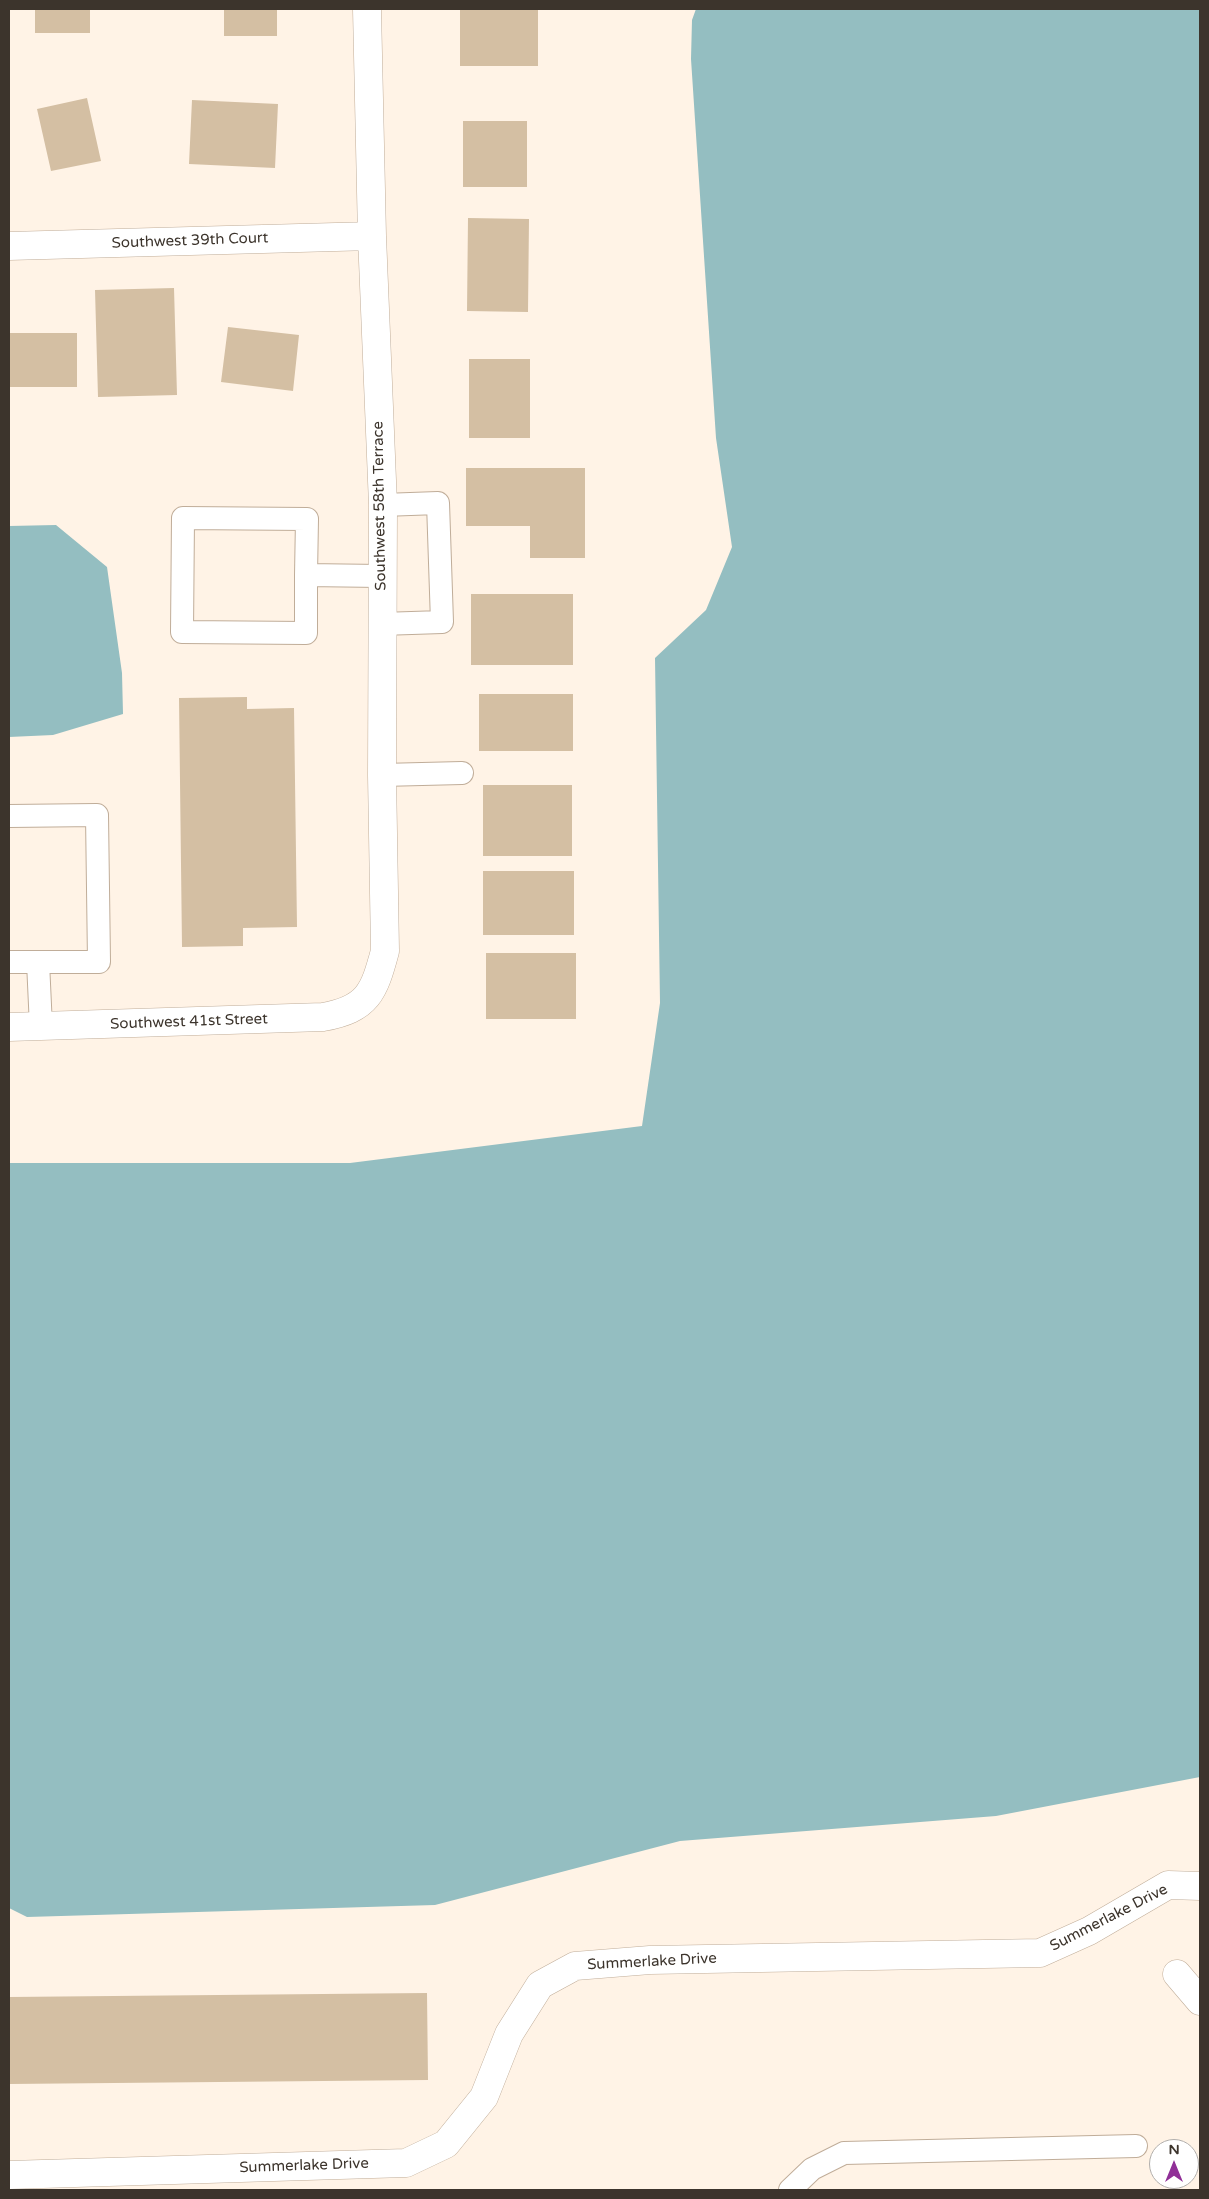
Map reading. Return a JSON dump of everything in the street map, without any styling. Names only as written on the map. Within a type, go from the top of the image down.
[{"type":"street","name":"Southwest 58th Terrace","points":[[365,1000],[378,979],[385,951],[381,624],[383,505],[372,236],[367,9]]},
{"type":"street","name":"Southwest 39th Court","points":[[9,246],[372,236]]},
{"type":"street","name":"Southwest 41st Street","points":[[9,1027],[323,1017],[344,1013],[365,1000]]},
{"type":"street","name":"Summerlake Drive","points":[[9,2175],[406,2163],[446,2144],[484,2097],[509,2034],[540,1985],[575,1966],[650,1960],[1040,1953],[1089,1931],[1168,1885],[1200,1886]]},
{"type":"street","points":[[1177,1974],[1200,2001]]},
{"type":"lane","points":[[381,624],[442,622],[438,503],[383,505]]},
{"type":"lane","points":[[183,518],[307,519],[306,575],[306,633],[182,632],[183,518]]},
{"type":"lane","points":[[306,575],[381,576]]},
{"type":"lane","points":[[382,775],[462,773]]},
{"type":"lane","points":[[9,816],[97,815],[99,962],[9,962]]},
{"type":"lane","points":[[38,962],[41,1027]]},
{"type":"lane","points":[[790,2190],[812,2169],[844,2153],[1136,2146]]},
{"type":"water","points":[[696,9],[1200,9],[1200,1777],[996,1816],[680,1841],[435,1905],[27,1917],[9,1908],[9,1163],[350,1163],[642,1126],[660,1003],[655,658],[706,610],[732,547],[716,438],[691,59],[692,20]]},
{"type":"water","points":[[56,525],[107,567],[122,673],[123,714],[53,735],[9,737],[9,526]]},
{"type":"building","points":[[35,9],[90,9],[90,33],[35,33]]},
{"type":"building","points":[[224,9],[277,9],[277,36],[224,36]]},
{"type":"building","points":[[460,9],[538,9],[538,66],[460,66]]},
{"type":"building","points":[[87,98],[101,161],[51,171],[37,109]]},
{"type":"building","points":[[192,100],[278,104],[275,168],[189,164]]},
{"type":"building","points":[[463,121],[527,121],[527,187],[463,187]]},
{"type":"building","points":[[468,218],[529,219],[528,312],[467,311]]},
{"type":"building","points":[[174,288],[177,395],[98,397],[95,290]]},
{"type":"building","points":[[228,327],[299,335],[293,391],[221,382]]},
{"type":"building","points":[[9,333],[77,333],[77,387],[9,387]]},
{"type":"building","points":[[469,359],[530,359],[530,438],[469,438]]},
{"type":"building","points":[[466,468],[585,468],[585,558],[530,558],[530,526],[466,526]]},
{"type":"building","points":[[471,594],[573,594],[573,665],[471,665]]},
{"type":"building","points":[[479,694],[573,694],[573,751],[479,751]]},
{"type":"building","points":[[247,697],[247,709],[294,708],[297,927],[243,928],[243,946],[182,947],[179,698]]},
{"type":"building","points":[[483,785],[572,785],[572,856],[483,856]]},
{"type":"building","points":[[483,871],[574,871],[574,935],[483,935]]},
{"type":"building","points":[[486,953],[576,953],[576,1019],[486,1019]]},
{"type":"building","points":[[427,1993],[428,2080],[9,2084],[9,1997]]}]
